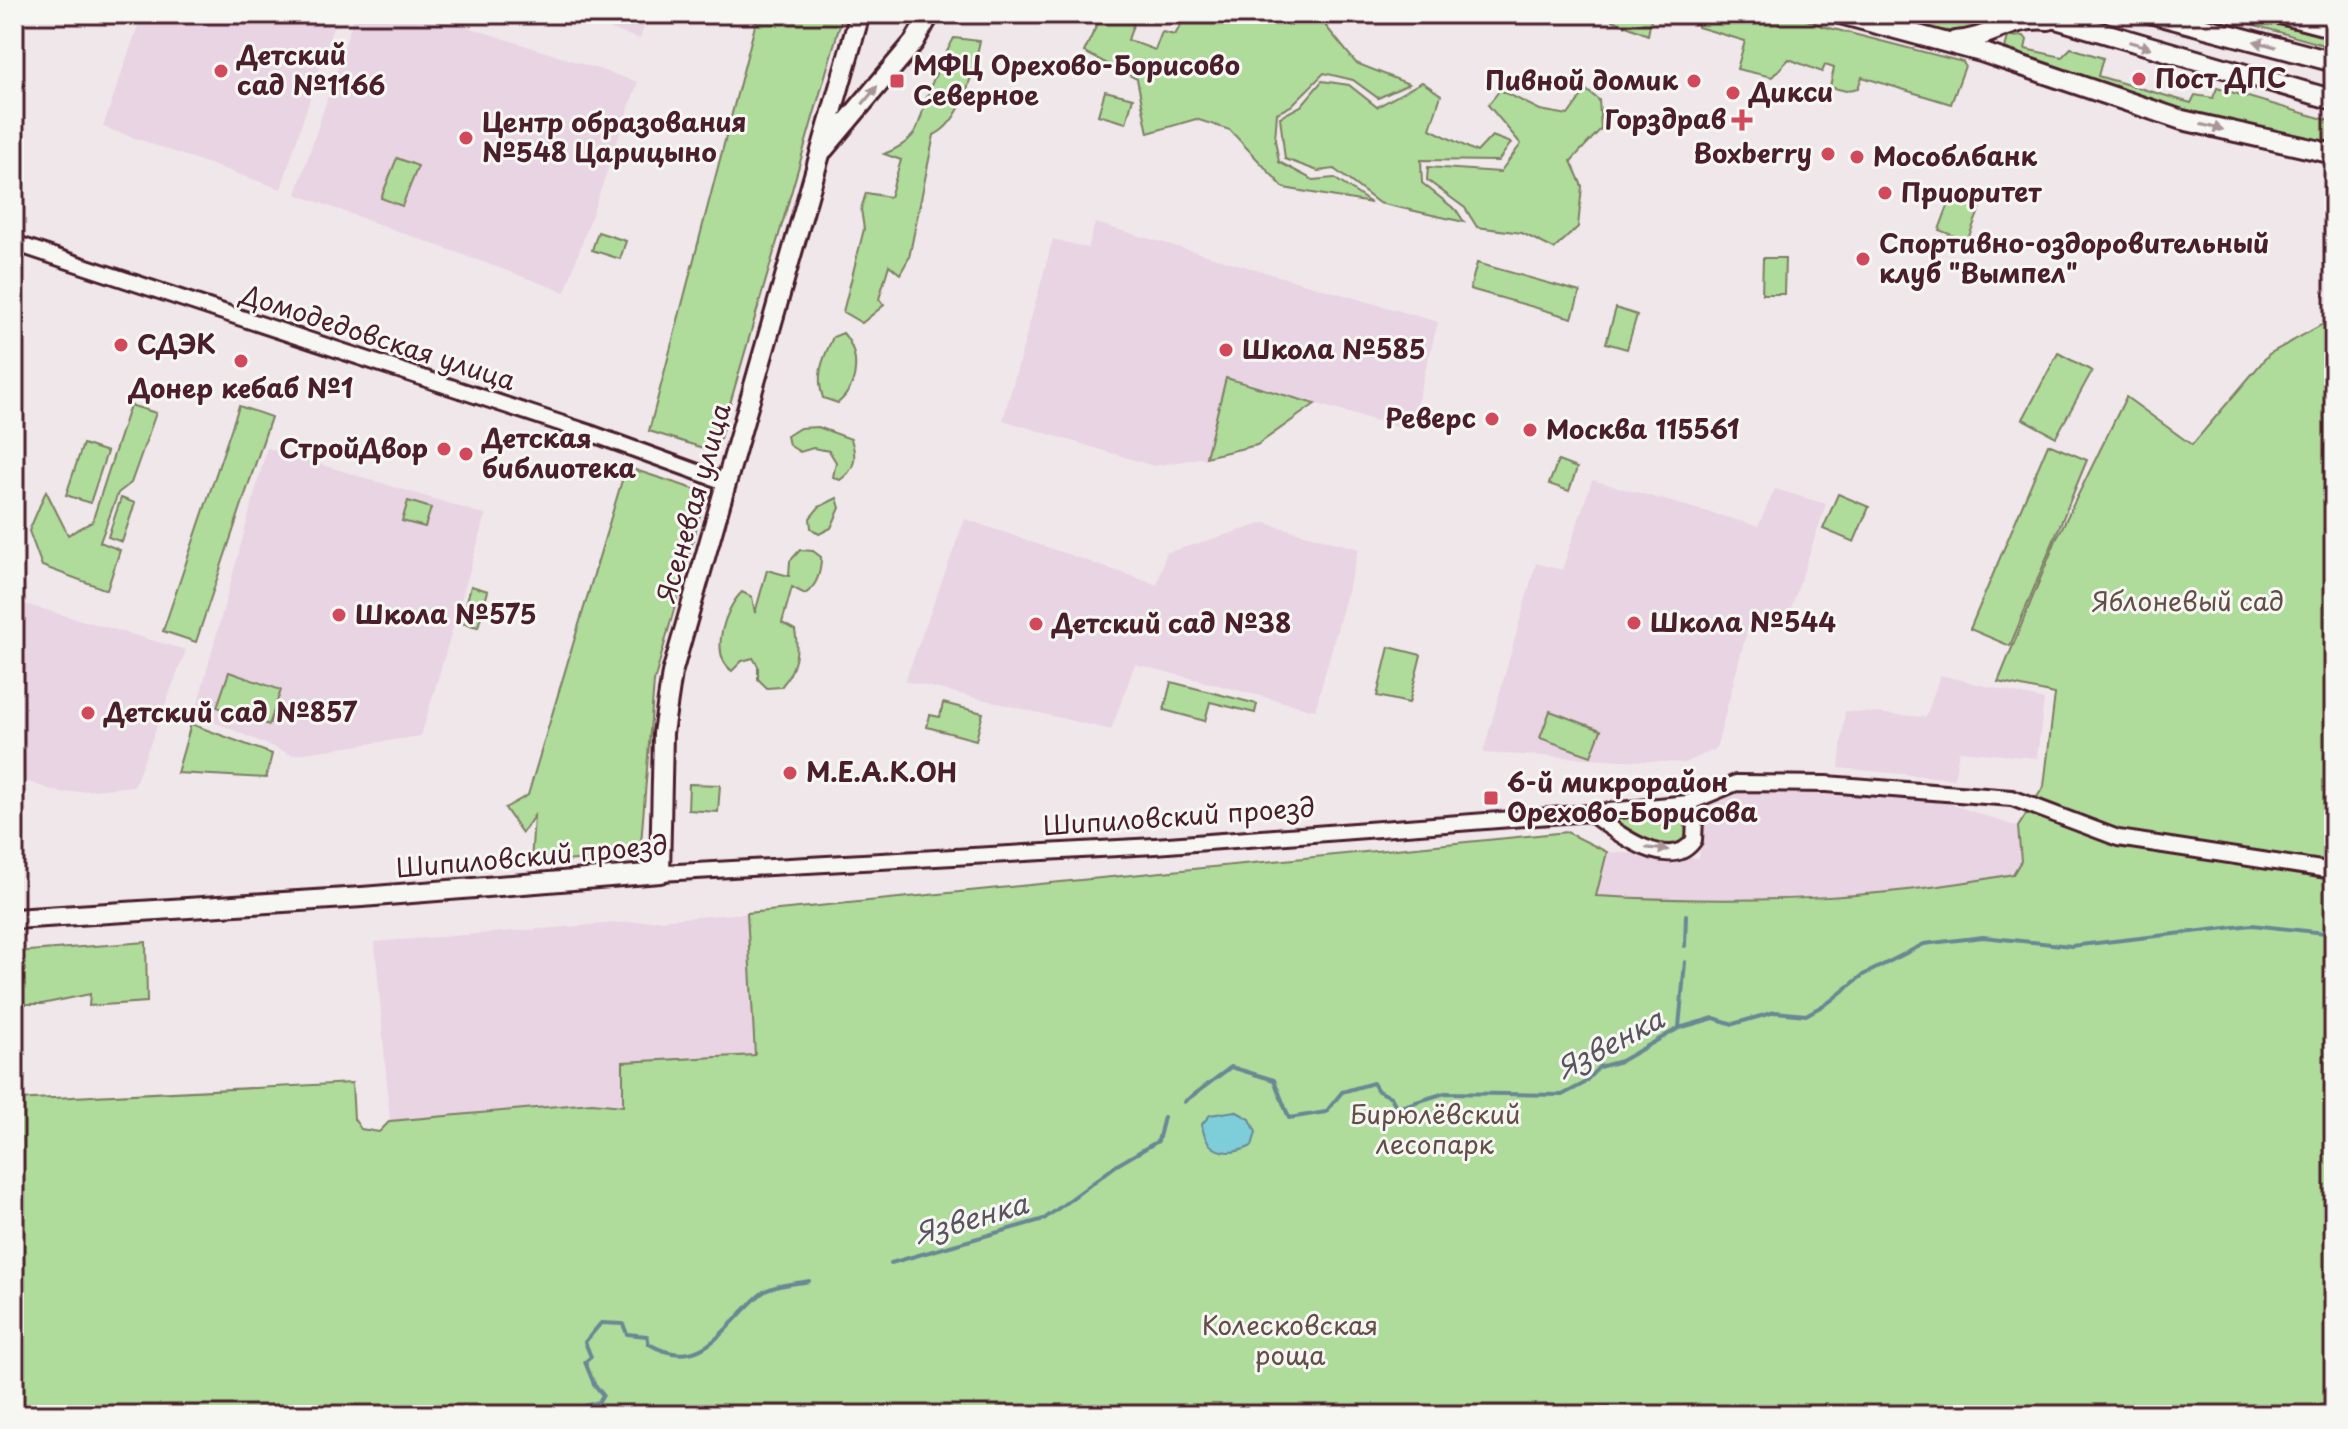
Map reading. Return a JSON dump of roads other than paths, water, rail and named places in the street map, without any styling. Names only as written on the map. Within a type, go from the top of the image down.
[{"type":"main road","name":"Ясеневая улица","points":[[660,873],[663,733],[672,673],[860,14]]},
{"type":"main road","name":"Ясеневая улица","points":[[820,154],[914,42],[930,14]]},
{"type":"main road","points":[[1840,14],[1940,40],[2182,120],[2334,154]]},
{"type":"main road","points":[[2039,14],[2334,100]]},
{"type":"main road","points":[[2153,14],[2334,62]]},
{"type":"main road","points":[[1940,40],[1967,40],[2023,19],[2066,22]]},
{"type":"main road","name":"Шипиловский проезд","points":[[14,919],[362,897],[660,873]]},
{"type":"street","points":[[2272,14],[2334,30]]},
{"type":"street","name":"Домодедовская улица","points":[[14,243],[590,433],[725,482]]},
{"type":"street","name":"Шипиловский проезд","points":[[660,873],[1155,846],[1590,813],[1688,803],[1736,783],[1826,784],[2012,798],[2118,838],[2334,871]]},
{"type":"street","points":[[1590,813],[1638,846],[1672,851],[1688,848],[1694,840],[1695,819],[1688,803]]},
{"type":"water","points":[[1235,1111],[1250,1119],[1256,1132],[1252,1146],[1226,1152],[1213,1147],[1204,1134],[1202,1124],[1210,1115]]},
{"type":"waterway","points":[[1685,946],[1686,915]]},
{"type":"waterway","name":"Язвенка","points":[[1184,1102],[1231,1067],[1274,1080],[1289,1118],[1326,1112],[1342,1092],[1373,1083],[1378,1091],[1391,1097],[1397,1108],[1445,1093],[1562,1095],[1583,1084],[1599,1067],[1621,1061],[1679,1028],[1714,1018],[1733,1024],[1775,1012],[1806,1015],[1829,1002],[1863,975],[1924,944],[1983,937],[2071,946],[2252,925],[2334,934]]},
{"type":"waterway","points":[[1679,1027],[1685,962]]},
{"type":"waterway","name":"Язвенка","points":[[891,1263],[1044,1219],[1117,1165],[1158,1141],[1164,1117]]},
{"type":"waterway","name":"Язвенка","points":[[555,1415],[599,1402],[603,1395],[594,1384],[585,1362],[591,1357],[585,1342],[601,1323],[623,1324],[627,1334],[647,1336],[649,1344],[668,1352],[685,1354],[712,1342],[765,1291],[809,1281]]},
{"type":"place","name":"Детский сад №1166","points":[[221,71]]},
{"type":"place","name":"Пост ДПС","points":[[2139,79]]},
{"type":"place","name":"МФЦ Орехово-Борисово Северное","points":[[897,81]]},
{"type":"place","name":"Пивной домик","points":[[1694,81]]},
{"type":"place","name":"Дикси","points":[[1733,93]]},
{"type":"place","name":"Горздрав","points":[[1742,120]]},
{"type":"place","name":"Центр образования №548 Царицыно","points":[[466,138]]},
{"type":"place","name":"Boxberry","points":[[1828,154]]},
{"type":"place","name":"Мособлбанк","points":[[1857,157]]},
{"type":"place","name":"Приоритет","points":[[1885,193]]},
{"type":"place","name":"Спортивно-оздоровительный клуб \"Вымпел\"","points":[[1863,259]]},
{"type":"place","name":"СДЭК","points":[[121,345]]},
{"type":"place","name":"Школа №585","points":[[1226,350]]},
{"type":"place","name":"Донер кебаб №1","points":[[241,361]]},
{"type":"place","name":"Реверс","points":[[1492,419]]},
{"type":"place","name":"Москва 115561","points":[[1530,430]]},
{"type":"place","name":"СтройДвор","points":[[444,449]]},
{"type":"place","name":"Детская библиотека","points":[[466,454]]},
{"type":"place","name":"Школа №575","points":[[339,615]]},
{"type":"place","name":"Школа №544","points":[[1634,623]]},
{"type":"place","name":"Детский сад №38","points":[[1036,624]]},
{"type":"place","name":"Детский сад №857","points":[[88,713]]},
{"type":"place","name":"М.Е.А.К.ОН","points":[[790,773]]},
{"type":"place","name":"6-й микрорайон Орехово-Борисова","points":[[1491,798]]},
{"type":"park label","name":"Яблоневый сад","points":[[2188,602]]},
{"type":"park label","name":"Бирюлёвский лесопарк","points":[[1435,1130]]},
{"type":"park label","name":"Колесковская роща","points":[[1290,1341]]}]
